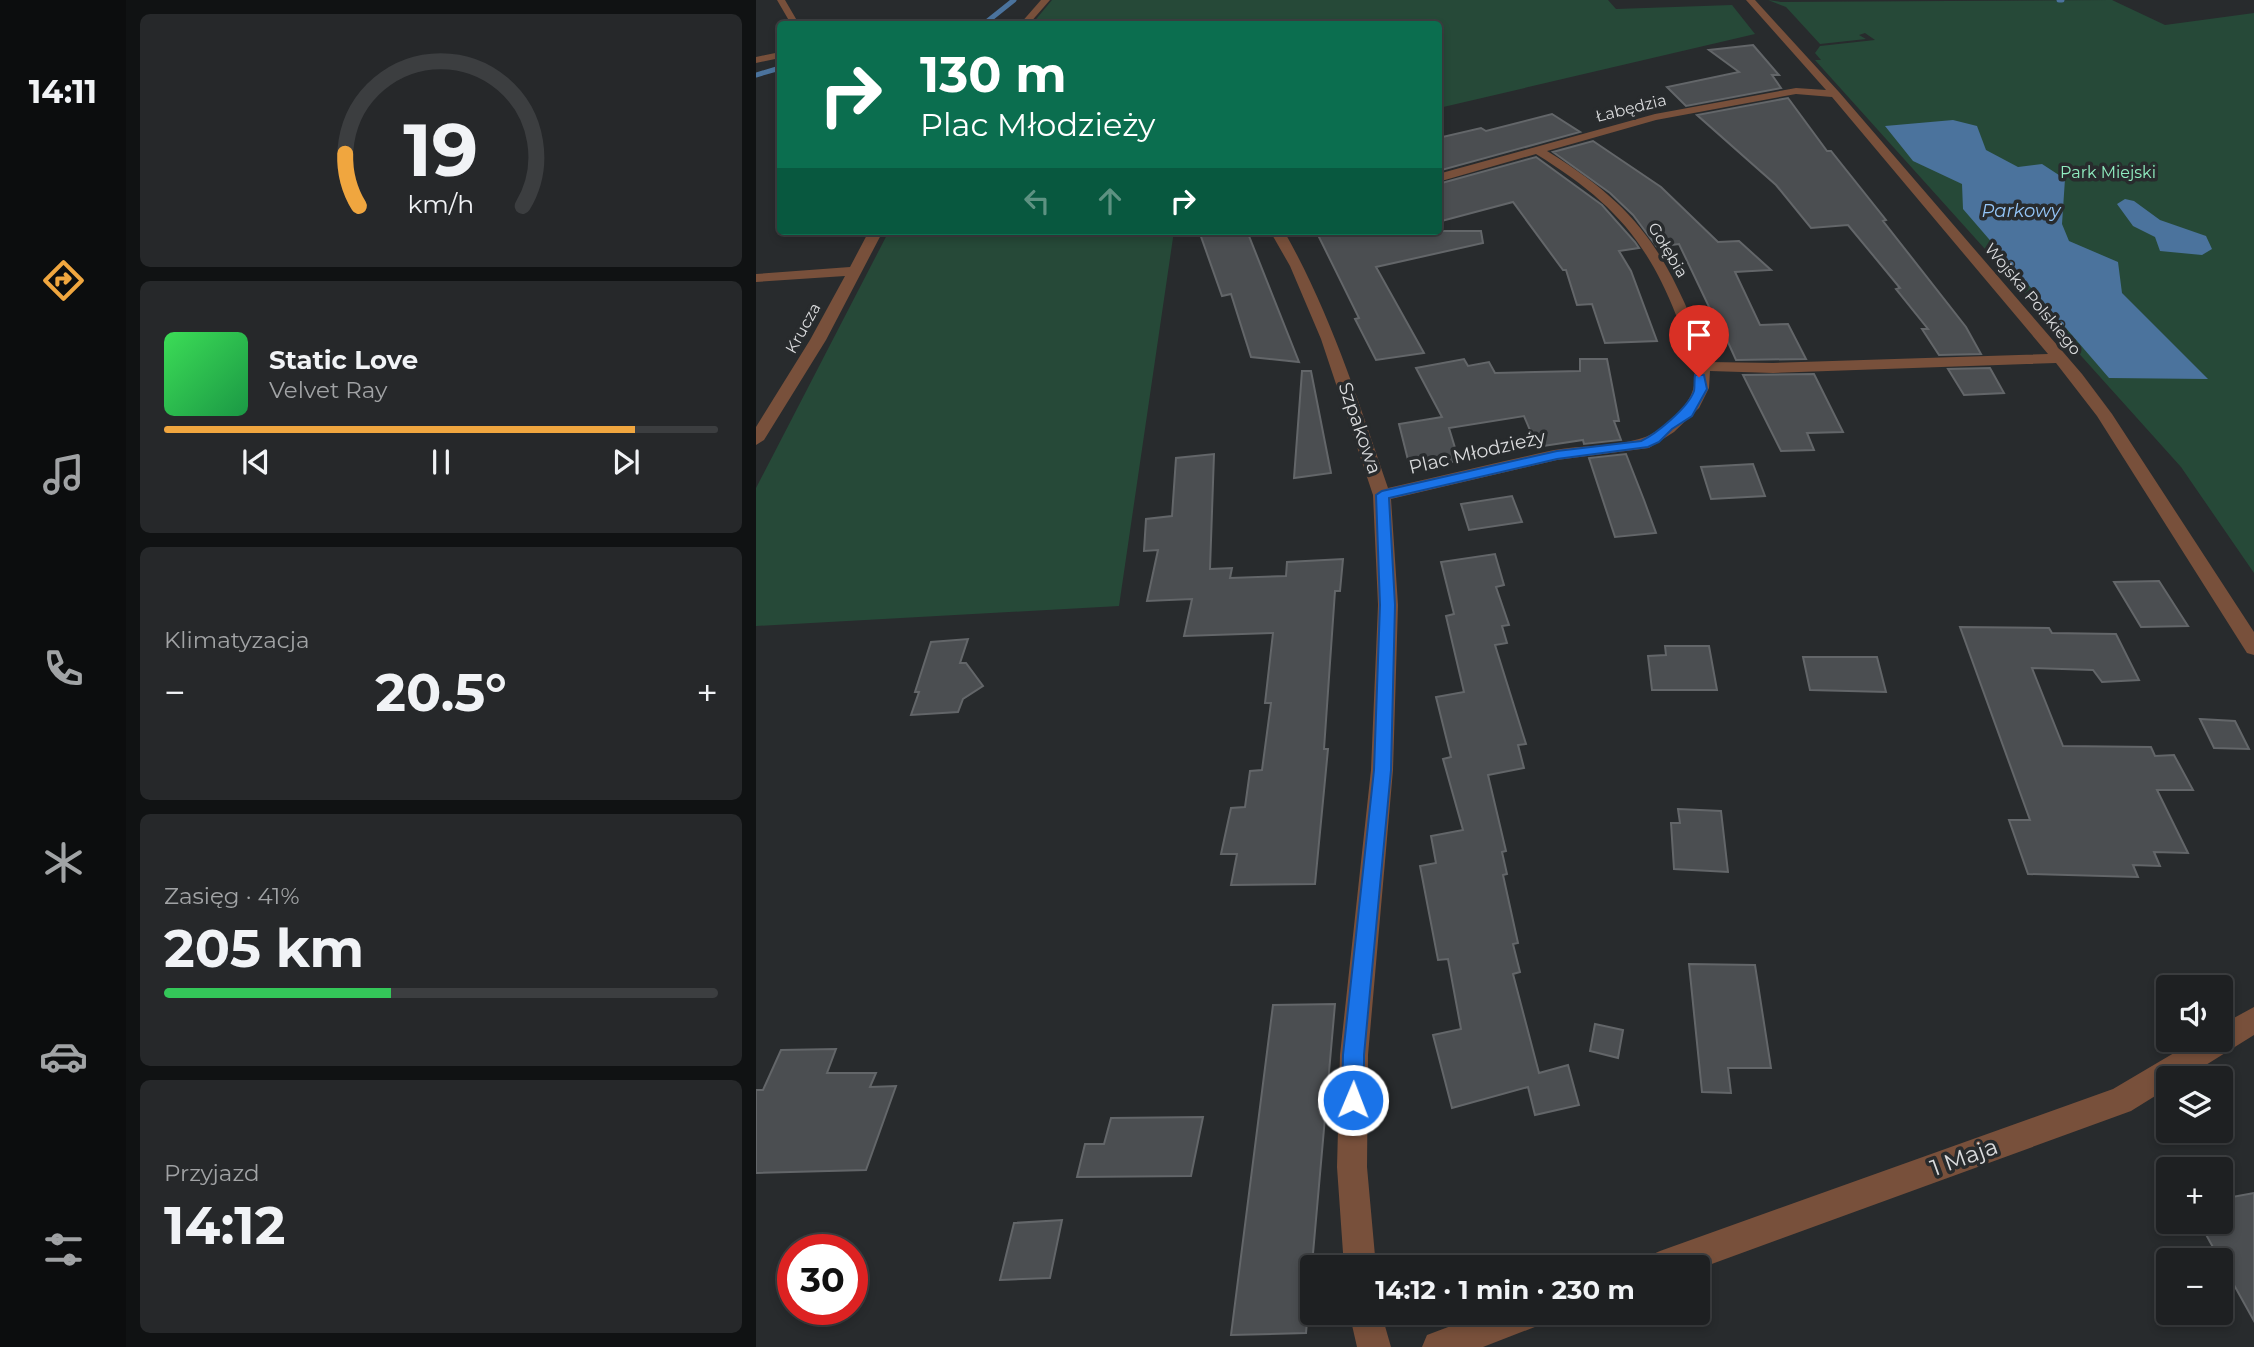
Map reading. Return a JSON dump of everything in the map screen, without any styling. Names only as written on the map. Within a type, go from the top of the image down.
[{"type":"street","points":[[781,0],[793,21]]},
{"type":"street","points":[[1027,21],[1046,0]]},
{"type":"street","name":"Wojska Polskiego","points":[[1750,0],[1835,94],[2104,414],[2254,648]]},
{"type":"street","points":[[756,60],[777,56]]},
{"type":"street","name":"Łabędzia","points":[[1442,177],[1655,117],[1796,91],[1835,94]]},
{"type":"street","name":"Gołębia","points":[[1538,150],[1594,188],[1638,231],[1668,280],[1703,366]]},
{"type":"street","name":"Krucza","points":[[756,440],[818,340],[874,235]]},
{"type":"street","name":"Szpakowa","points":[[1279,235],[1297,266],[1329,339],[1382,495],[1388,605],[1382,770],[1353,1055],[1352,1167],[1359,1255]]},
{"type":"street","points":[[756,278],[854,271]]},
{"type":"street","points":[[1703,366],[1773,368],[2059,358]]},
{"type":"street","name":"Plac Młodzieży","points":[[1382,495],[1557,455],[1643,444],[1655,439],[1667,426],[1688,413],[1701,389],[1699,377],[1703,366]]},
{"type":"street","name":"1 Maja","points":[[1693,1255],[2120,1101],[2254,1020]]},
{"type":"street","points":[[1368,1325],[1374,1347]]},
{"type":"street","points":[[1439,1347],[1499,1325]]},
{"type":"green space","points":[[1052,0],[1608,0],[1616,9],[1732,5],[1755,34],[1442,107],[1442,21],[1034,21]]},
{"type":"green space","name":"Park Miejski","points":[[1768,0],[2112,0],[2165,25],[2254,13],[2254,573],[2181,467],[1815,60],[1821,60],[1815,53],[1820,46],[1875,40],[1865,33],[1859,35],[1866,39],[1820,44],[1786,7]]},
{"type":"green space","points":[[887,235],[1173,235],[1119,606],[756,626],[756,488]]},
{"type":"water","name":"Parkowy","points":[[1953,120],[1977,126],[1986,150],[2018,167],[2042,164],[2065,179],[2062,224],[2069,241],[2118,262],[2122,293],[2208,379],[2109,378],[1963,209],[1962,184],[1913,161],[1885,126]]},
{"type":"water","points":[[2125,199],[2134,201],[2160,220],[2206,236],[2212,249],[2202,255],[2160,251],[2155,237],[2133,226],[2117,204]]},
{"type":"building","points":[[1753,45],[1779,75],[1772,75],[1781,88],[1686,106],[1667,87],[1739,72],[1709,50]]},
{"type":"building","points":[[1788,98],[1827,151],[1831,151],[1886,220],[1883,221],[1966,327],[1981,354],[1939,355],[1922,329],[1928,329],[1896,289],[1900,288],[1848,225],[1811,228],[1776,185],[1697,115]]},
{"type":"building","points":[[1552,114],[1580,132],[1442,170],[1442,137],[1481,128],[1486,131]]},
{"type":"building","points":[[1593,141],[1661,187],[1718,242],[1739,241],[1771,270],[1735,272],[1760,325],[1788,324],[1806,359],[1736,360],[1679,244],[1657,247],[1633,215],[1610,193],[1553,152]]},
{"type":"building","points":[[1536,157],[1602,205],[1639,248],[1619,251],[1631,271],[1657,341],[1605,343],[1592,304],[1577,305],[1566,270],[1563,270],[1513,202],[1442,221],[1442,183]]},
{"type":"building","points":[[1442,231],[1481,231],[1483,243],[1376,267],[1424,353],[1376,360],[1355,319],[1359,318],[1318,235],[1442,235]]},
{"type":"building","points":[[1200,235],[1249,235],[1299,362],[1251,357],[1231,294],[1222,296]]},
{"type":"building","points":[[1464,359],[1468,366],[1489,362],[1495,373],[1580,371],[1580,359],[1607,359],[1619,421],[1614,421],[1621,440],[1584,444],[1583,440],[1537,447],[1524,416],[1449,428],[1459,461],[1410,468],[1399,424],[1442,417],[1416,368]]},
{"type":"building","points":[[1990,368],[2004,393],[1964,395],[1948,369]]},
{"type":"building","points":[[1302,371],[1311,371],[1331,473],[1294,478]]},
{"type":"building","points":[[1814,374],[1843,432],[1807,433],[1814,450],[1781,451],[1743,375]]},
{"type":"building","points":[[1214,454],[1210,569],[1232,568],[1230,578],[1286,576],[1287,562],[1343,559],[1340,591],[1335,591],[1324,749],[1328,749],[1315,884],[1231,885],[1237,854],[1221,854],[1231,808],[1245,807],[1250,771],[1262,770],[1271,703],[1265,703],[1273,633],[1184,636],[1192,599],[1147,601],[1158,550],[1144,551],[1146,519],[1172,516],[1176,458]]},
{"type":"building","points":[[1626,454],[1656,533],[1615,537],[1589,458]]},
{"type":"building","points":[[1753,464],[1765,496],[1711,499],[1701,467]]},
{"type":"building","points":[[1512,496],[1522,522],[1469,530],[1461,504]]},
{"type":"building","points":[[1495,554],[1504,585],[1496,587],[1509,625],[1502,626],[1507,643],[1495,645],[1526,744],[1518,745],[1524,768],[1488,775],[1506,851],[1502,852],[1507,874],[1503,875],[1518,943],[1513,944],[1520,972],[1513,974],[1539,1073],[1568,1065],[1579,1105],[1535,1115],[1528,1087],[1452,1108],[1433,1035],[1461,1029],[1448,959],[1438,960],[1420,866],[1436,863],[1431,836],[1463,830],[1443,759],[1451,757],[1436,697],[1464,692],[1446,616],[1454,614],[1441,562]]},
{"type":"building","points":[[2159,581],[2188,626],[2141,627],[2114,582]]},
{"type":"building","points":[[1960,627],[2049,628],[2052,633],[2116,634],[2139,680],[2102,682],[2093,670],[2032,668],[2063,746],[2151,747],[2155,756],[2174,755],[2193,790],[2157,790],[2188,853],[2154,852],[2160,866],[2133,865],[2138,877],[2028,874],[2009,820],[2030,820]]},
{"type":"building","points":[[968,639],[960,663],[966,663],[983,686],[963,699],[958,712],[911,715],[919,692],[915,692],[931,642]]},
{"type":"building","points":[[1665,646],[1709,646],[1717,690],[1652,690],[1648,656],[1666,655]]},
{"type":"building","points":[[1803,657],[1877,657],[1886,692],[1810,690]]},
{"type":"building","points":[[2200,719],[2235,721],[2249,749],[2214,748]]},
{"type":"building","points":[[1678,809],[1721,811],[1728,872],[1674,869],[1671,823],[1680,823]]},
{"type":"building","points":[[1689,964],[1755,965],[1771,1068],[1728,1068],[1731,1093],[1702,1092]]},
{"type":"building","points":[[1335,1004],[1313,1255],[1300,1255],[1300,1325],[1307,1325],[1306,1333],[1231,1335],[1273,1005]]},
{"type":"building","points":[[1595,1024],[1623,1030],[1618,1058],[1590,1051]]},
{"type":"building","points":[[836,1049],[827,1073],[876,1073],[870,1087],[896,1086],[866,1170],[756,1173],[756,1090],[763,1090],[781,1050]]},
{"type":"building","points":[[1203,1117],[1191,1176],[1077,1177],[1085,1144],[1104,1144],[1111,1118]]},
{"type":"building","points":[[2254,1193],[2254,1321],[2233,1283],[2233,1248],[2213,1248],[2206,1234],[2233,1234],[2233,1197]]},
{"type":"building","points":[[1062,1220],[1050,1278],[1000,1280],[1014,1223]]},
{"type":"waterway","points":[[988,21],[1014,0]]},
{"type":"waterway","points":[[756,75],[777,69]]},
{"type":"route","points":[[1353,1100],[1353,1055],[1382,770],[1388,605],[1382,495],[1557,455],[1643,444],[1655,439],[1667,426],[1688,413],[1701,389],[1699,377]]}]
